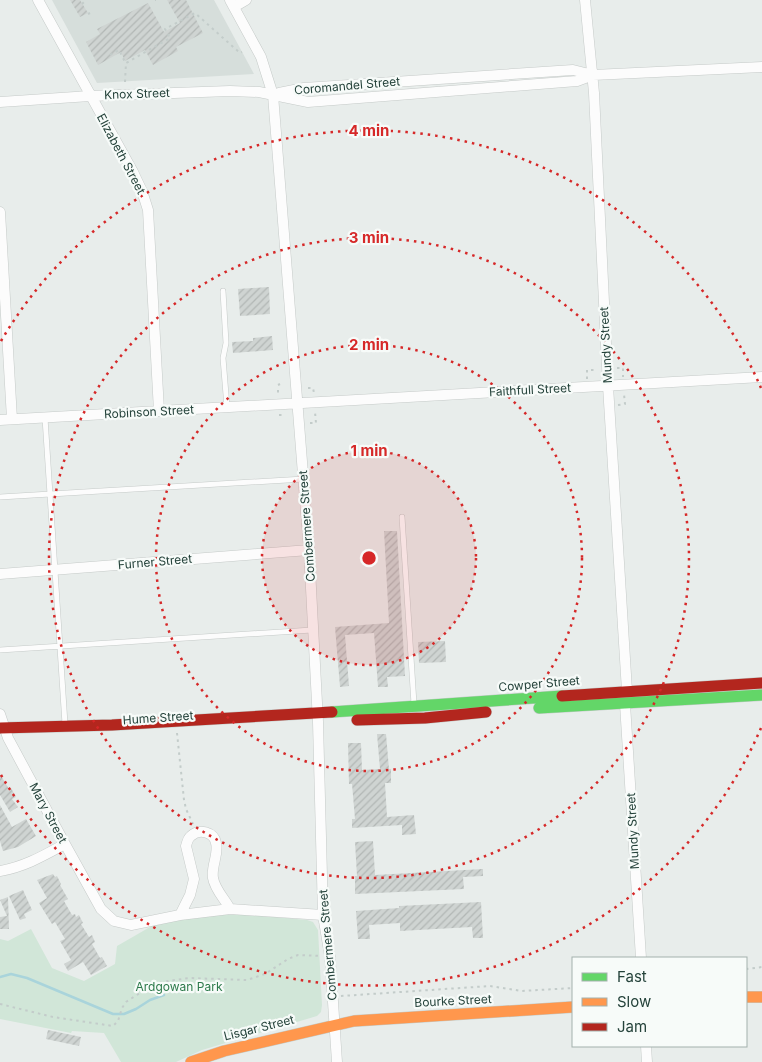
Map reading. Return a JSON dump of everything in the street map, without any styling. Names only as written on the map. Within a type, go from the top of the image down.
[{"type":"main road","name":"Cowper Street","points":[[318,717],[415,707],[626,691],[762,684]]},
{"type":"main road","name":"Cowper Street","points":[[318,717],[425,718],[531,708],[762,695]]},
{"type":"main road","name":"Hume Street","points":[[3,733],[65,726],[318,717]]},
{"type":"main road","name":"Hume Street","points":[[3,733],[113,735],[177,731],[318,717]]},
{"type":"main road","points":[[747,997],[762,996]]},
{"type":"main road","name":"Bourke Street","points":[[334,1025],[370,1020],[572,1007]]},
{"type":"main road","name":"Lisgar Street","points":[[191,1062],[224,1051],[334,1025]]},
{"type":"street","name":"Elizabeth Street","points":[[38,0],[142,191],[148,210],[159,411]]},
{"type":"street","points":[[232,3],[246,0]]},
{"type":"street","name":"Mundy Street","points":[[585,0],[593,75],[608,386],[626,691]]},
{"type":"street","name":"Combermere Street","points":[[232,3],[261,57],[273,95],[309,550],[318,717],[324,915],[330,957],[337,1062]]},
{"type":"street","name":"Coromandel Street","points":[[273,95],[304,88],[573,70],[593,75],[762,67]]},
{"type":"street","points":[[510,74],[511,86]]},
{"type":"street","name":"Coromandel Street","points":[[273,95],[308,102],[577,81],[593,75]]},
{"type":"street","points":[[442,79],[443,91]]},
{"type":"street","points":[[372,84],[373,97]]},
{"type":"street","name":"Knox Street","points":[[0,102],[90,96],[230,91],[273,95]]},
{"type":"street","points":[[0,212],[12,419]]},
{"type":"street","name":"Faithfull Street","points":[[297,404],[762,377]]},
{"type":"street","name":"Robinson Street","points":[[0,420],[297,404]]},
{"type":"street","name":"Furner Street","points":[[0,574],[309,550]]},
{"type":"street","name":"Mundy Street","points":[[625,704],[641,957]]},
{"type":"street","name":"Mary Street","points":[[0,714],[3,733],[101,909],[114,922],[131,926],[180,915]]},
{"type":"street","points":[[180,915],[190,895],[194,879],[186,846],[193,834],[197,832],[211,834],[215,840],[217,845],[213,879],[230,909]]},
{"type":"street","points":[[0,871],[28,864],[65,844]]},
{"type":"street","points":[[180,915],[230,909],[324,915]]},
{"type":"street","points":[[646,1047],[647,1062]]},
{"type":"lane","points":[[223,291],[226,343],[223,358],[227,407]]},
{"type":"lane","points":[[45,417],[65,726]]},
{"type":"lane","points":[[0,497],[304,479]]},
{"type":"lane","points":[[402,517],[415,707]]},
{"type":"lane","points":[[0,650],[312,630]]},
{"type":"path","points":[[126,63],[162,44],[170,38],[165,29],[195,13],[240,53],[242,52]]},
{"type":"path","points":[[110,55],[119,50],[126,63],[125,82]]},
{"type":"path","points":[[614,368],[623,368],[623,379]]},
{"type":"path","points":[[587,381],[587,370],[596,370]]},
{"type":"path","points":[[308,388],[313,388],[314,395]]},
{"type":"path","points":[[616,405],[625,404],[624,394]]},
{"type":"path","points":[[310,423],[316,423],[315,412]]},
{"type":"path","points":[[279,415],[285,415]]},
{"type":"path","points":[[177,731],[184,800],[186,809],[197,832]]},
{"type":"path","points":[[0,1004],[114,1026],[118,1021],[122,1008],[131,998],[148,987],[162,982],[189,978],[247,980],[265,974],[288,959],[298,955],[310,954],[330,957]]},
{"type":"path","points":[[747,969],[762,967]]},
{"type":"path","points":[[333,997],[490,986],[522,991],[572,988]]},
{"type":"shaded area","points":[[52,0],[214,0],[254,74],[97,83]]},
{"type":"green space","name":"Ardgowan Park","points":[[231,913],[313,922],[318,930],[322,1005],[321,1012],[317,1016],[202,1050],[176,1062],[121,1062],[104,1033],[72,1031],[71,1033],[0,1019],[0,939],[8,941],[31,929],[52,968],[84,981],[115,964],[117,946],[157,923]]},
{"type":"building","points":[[70,0],[80,0],[88,13],[80,17]]},
{"type":"building","points":[[167,0],[186,0],[203,33],[176,47],[178,51],[153,65],[145,50],[125,61],[121,52],[98,65],[86,42],[100,34],[97,29],[148,3],[164,32],[180,23]]},
{"type":"building","points":[[269,287],[270,314],[240,316],[238,289]]},
{"type":"building","points":[[272,336],[273,350],[233,353],[232,342],[253,341],[253,338]]},
{"type":"building","points":[[384,531],[397,531],[405,676],[387,677],[388,687],[378,687],[374,633],[345,635],[349,686],[340,687],[335,627],[389,623]]},
{"type":"building","points":[[445,641],[446,662],[419,663],[418,642]]},
{"type":"building","points":[[377,734],[386,734],[389,769],[391,769],[391,783],[385,783],[387,817],[414,815],[416,834],[402,835],[402,825],[352,828],[352,819],[355,819],[352,784],[349,784],[348,743],[361,743],[362,770],[380,769]]},
{"type":"building","points":[[0,774],[16,797],[12,799],[18,807],[10,812],[0,795]]},
{"type":"building","points":[[0,805],[12,827],[26,819],[36,836],[18,847],[3,851],[0,841]]},
{"type":"building","points":[[373,841],[375,875],[483,869],[483,876],[463,877],[464,889],[355,894],[355,876],[357,876],[355,842]]},
{"type":"building","points":[[53,874],[55,877],[57,876],[68,899],[64,901],[72,915],[75,914],[76,917],[79,915],[83,923],[81,924],[89,937],[92,935],[95,942],[92,944],[107,966],[91,975],[83,962],[68,971],[64,964],[71,960],[60,941],[65,939],[55,922],[52,924],[39,903],[47,898],[37,880]]},
{"type":"building","points":[[23,890],[32,910],[24,914],[26,918],[20,920],[9,896]]},
{"type":"building","points":[[8,897],[9,929],[0,929],[0,917],[7,916],[0,900]]},
{"type":"building","points":[[481,902],[483,938],[473,938],[472,927],[400,931],[400,923],[369,925],[370,939],[358,939],[356,911],[399,908],[399,906]]},
{"type":"building","points":[[48,1030],[81,1037],[79,1046],[46,1039]]},
{"type":"waterway","points":[[0,977],[11,974],[27,978],[113,1014],[124,1014],[164,995]]},
{"type":"traffic: fast","points":[[539,708],[762,695]]},
{"type":"traffic: fast","points":[[332,712],[562,696]]},
{"type":"traffic: slow","points":[[747,997],[762,997]]},
{"type":"traffic: slow","points":[[191,1062],[224,1051],[354,1021],[572,1007]]},
{"type":"traffic: jam","points":[[562,696],[762,683]]},
{"type":"traffic: jam","points":[[0,728],[112,725],[332,712]]},
{"type":"traffic: jam","points":[[357,720],[425,718],[486,712]]}]
